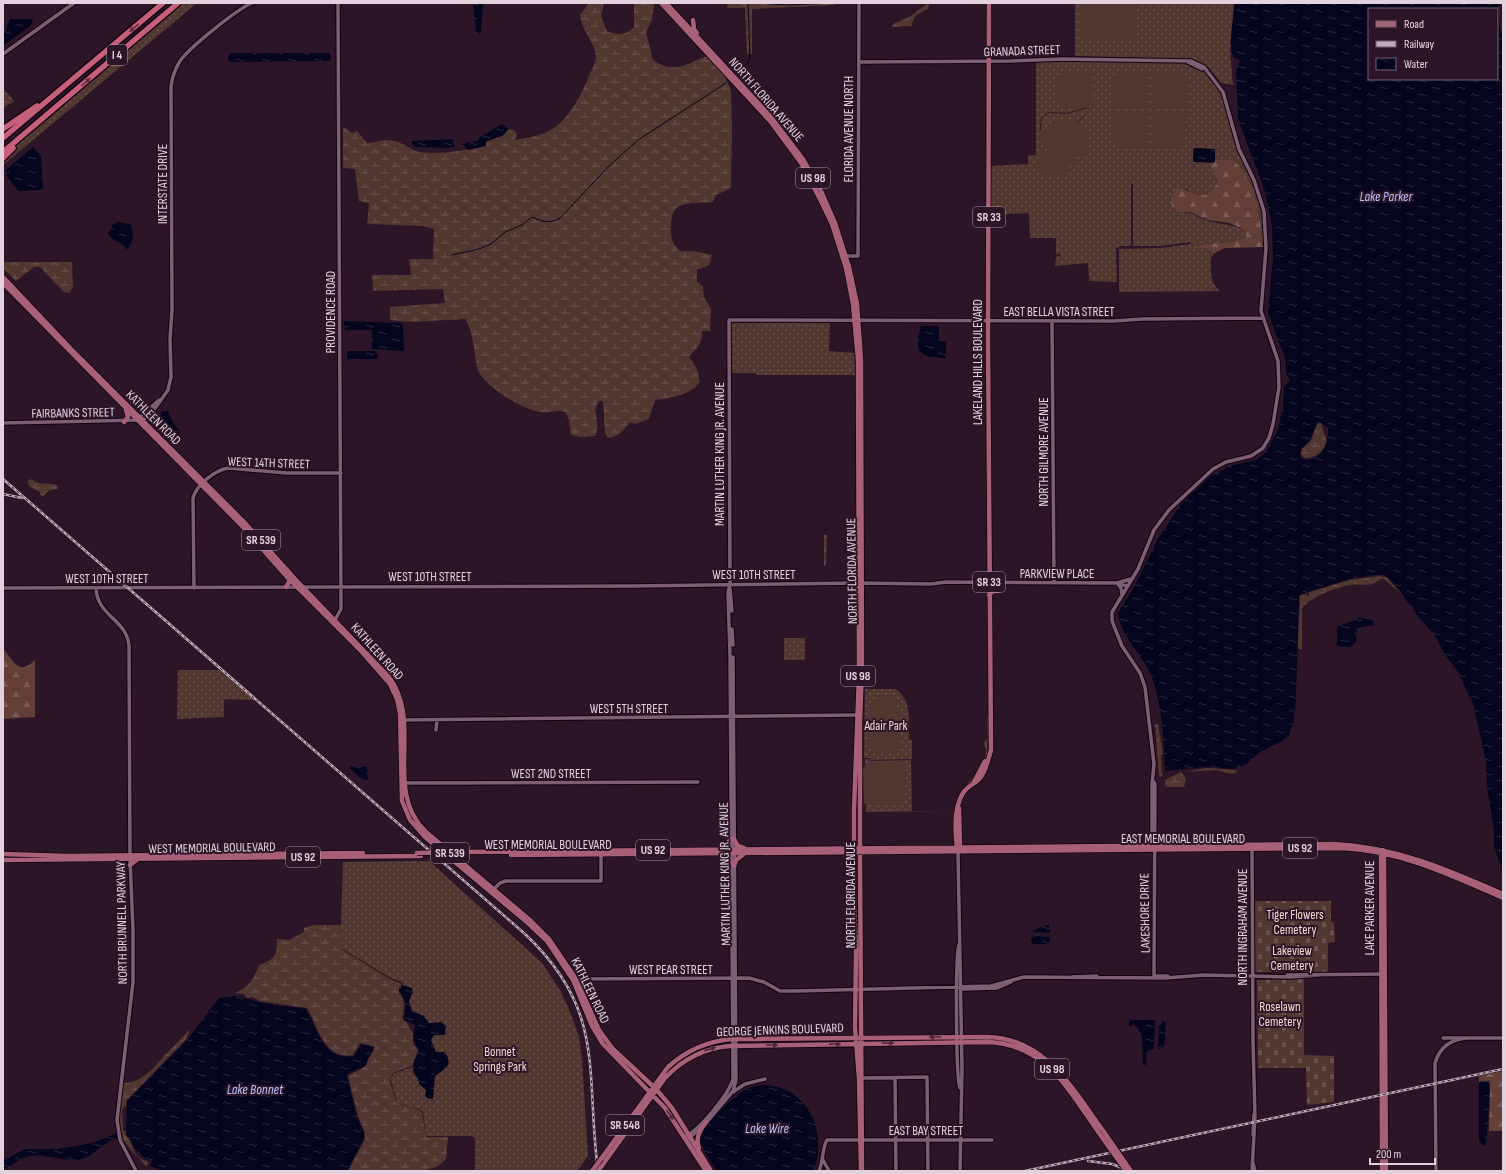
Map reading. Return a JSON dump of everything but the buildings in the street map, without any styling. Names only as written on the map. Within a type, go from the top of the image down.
[{"type":"highway","name":"I 4","points":[[3,138],[163,3]]},
{"type":"highway","name":"I 4","points":[[3,152],[178,3]]},
{"type":"highway","points":[[3,129],[43,101],[53,97]]},
{"type":"highway","points":[[3,158],[56,107]]},
{"type":"main road","name":"US 98","points":[[661,3],[686,27]]},
{"type":"main road","name":"US 98","points":[[666,3],[686,27]]},
{"type":"main road","name":"LAKELAND HILLS BOULEVARD","points":[[958,848],[957,813],[963,794],[982,774],[989,759],[991,750],[989,720],[989,3]]},
{"type":"main road","points":[[693,20],[694,29],[704,44]]},
{"type":"main road","name":"NORTH FLORIDA AVENUE","points":[[686,27],[704,44],[740,86],[801,163],[827,213],[846,268],[857,321],[862,676],[860,722],[859,990],[856,1038],[859,1044],[862,1078],[861,1140]]},
{"type":"main road","name":"NORTH FLORIDA AVENUE","points":[[686,27],[716,62],[763,108],[790,141],[821,191],[835,223],[846,256],[854,288],[861,409],[859,452],[861,475],[860,583],[854,850],[862,1037],[859,1044],[862,1171]]},
{"type":"main road","points":[[766,117],[790,141]]},
{"type":"main road","name":"KATHLEEN ROAD","points":[[3,277],[203,484],[252,536],[288,578],[332,620],[348,632],[394,684],[401,697],[404,805],[414,826],[543,932],[560,953],[599,1030],[613,1049],[644,1078],[653,1090]]},
{"type":"main road","name":"KATHLEEN ROAD","points":[[3,284],[125,409],[140,419]]},
{"type":"main road","points":[[857,386],[859,387],[861,409]]},
{"type":"main road","points":[[124,422],[128,415],[125,409]]},
{"type":"main road","name":"KATHLEEN ROAD","points":[[203,484],[254,533],[390,684],[398,699],[402,720],[400,768],[408,807],[416,822],[426,832],[493,891]]},
{"type":"main road","points":[[286,587],[290,582],[288,578]]},
{"type":"main road","points":[[989,595],[994,591],[998,591]]},
{"type":"main road","points":[[856,714],[860,722]]},
{"type":"main road","points":[[856,774],[859,781],[860,820]]},
{"type":"main road","points":[[733,839],[738,846],[746,851],[732,864],[720,851],[733,839]]},
{"type":"main road","points":[[1306,848],[1314,844]]},
{"type":"main road","name":"EAST MEMORIAL BOULEVARD","points":[[958,848],[1042,850],[1074,846],[1122,846],[1194,849],[1314,844],[1353,845],[1424,861],[1503,894]]},
{"type":"main road","points":[[1194,849],[1207,845]]},
{"type":"main road","name":"EAST MEMORIAL BOULEVARD","points":[[854,850],[958,848],[1055,848],[1114,850],[1207,845],[1337,848],[1382,851],[1424,864],[1503,898]]},
{"type":"main road","points":[[1094,850],[1104,846]]},
{"type":"main road","points":[[1114,850],[1122,846]]},
{"type":"main road","points":[[658,854],[666,850]]},
{"type":"main road","name":"WEST MEMORIAL BOULEVARD","points":[[3,860],[60,860],[74,856],[130,857],[139,859],[185,858],[203,854],[547,855],[666,850],[854,850]]},
{"type":"main road","points":[[547,855],[553,851]]},
{"type":"main road","name":"WEST MEMORIAL BOULEVARD","points":[[461,854],[553,851],[658,854],[720,851]]},
{"type":"main road","points":[[1370,851],[1378,856],[1380,862]]},
{"type":"main road","name":"LAKE PARKER AVENUE","points":[[1382,851],[1380,862],[1383,974],[1381,1134],[1384,1149]]},
{"type":"main road","name":"LAKE PARKER AVENUE","points":[[1382,851],[1384,1149],[1382,1171]]},
{"type":"main road","name":"WEST MEMORIAL BOULEVARD","points":[[3,854],[67,858],[195,856],[292,857],[350,853],[419,854]]},
{"type":"main road","points":[[130,865],[139,859]]},
{"type":"main road","name":"KATHLEEN ROAD","points":[[574,980],[592,1026],[602,1044],[672,1108],[688,1137]]},
{"type":"main road","name":"US 98","points":[[862,1037],[992,1037],[1022,1044],[1041,1055],[1062,1075],[1126,1171]]},
{"type":"main road","name":"GEORGE JENKINS BOULEVARD","points":[[599,1169],[653,1090],[659,1077],[674,1062],[688,1052],[710,1042],[734,1039],[862,1037]]},
{"type":"main road","name":"US 98","points":[[859,1044],[1003,1043],[1036,1056],[1058,1077],[1131,1171]]},
{"type":"main road","name":"GEORGE JENKINS BOULEVARD","points":[[592,1171],[653,1090],[683,1061],[704,1051],[734,1045],[859,1044]]},
{"type":"main road","points":[[644,1078],[652,1079],[659,1077]]},
{"type":"main road","points":[[859,1093],[862,1107]]},
{"type":"main road","points":[[701,1155],[697,1139],[706,1122]]},
{"type":"main road","points":[[688,1137],[691,1147],[706,1171]]},
{"type":"main road","points":[[688,1137],[711,1171]]},
{"type":"main road","points":[[684,1145],[691,1147]]},
{"type":"main road","points":[[1384,1149],[1386,1169]]},
{"type":"street","points":[[3,54],[74,3]]},
{"type":"street","name":"INTERSTATE DRIVE","points":[[140,419],[156,407],[168,390],[170,377],[172,310],[171,87],[173,75],[185,55],[237,10],[252,3]]},
{"type":"street","name":"PROVIDENCE ROAD","points":[[332,620],[342,609],[337,3]]},
{"type":"street","name":"FLORIDA AVENUE NORTH","points":[[846,256],[858,256],[859,3]]},
{"type":"street","name":"GRANADA STREET","points":[[859,62],[988,62],[1062,59],[1186,61],[1205,69]]},
{"type":"street","name":"LAKESHORE DRIVE","points":[[1154,977],[1152,784],[1154,764],[1142,678],[1124,650],[1112,621],[1113,608],[1132,579],[1154,530],[1169,510],[1213,470],[1226,462],[1255,455],[1263,448],[1268,441],[1275,415],[1279,387],[1279,366],[1261,308],[1266,251],[1265,214],[1254,180],[1239,149],[1223,92],[1205,69]]},
{"type":"street","name":"EAST BELLA VISTA STREET","points":[[729,320],[988,322],[1263,318]]},
{"type":"street","name":"MARTIN LUTHER KING JR. AVENUE","points":[[688,1137],[706,1122],[729,1095],[736,1080],[734,1045],[732,864],[733,637],[730,586],[729,320]]},
{"type":"street","name":"NORTH GILMORE AVENUE","points":[[1052,321],[1054,583]]},
{"type":"street","name":"FAIRBANKS STREET","points":[[3,423],[124,422],[140,419]]},
{"type":"street","name":"WEST 14TH STREET","points":[[203,484],[215,473],[228,468],[287,473],[340,473]]},
{"type":"street","points":[[194,588],[194,498],[203,484]]},
{"type":"street","points":[[1122,594],[1118,583],[1132,579]]},
{"type":"street","name":"WEST 10TH STREET","points":[[3,588],[730,586],[860,583]]},
{"type":"street","name":"PARKVIEW PLACE","points":[[860,583],[1118,583],[1127,586]]},
{"type":"street","points":[[997,583],[998,591]]},
{"type":"street","name":"NORTH BRUNNELL PARKWAY","points":[[96,588],[97,598],[101,607],[122,627],[127,636],[129,669],[130,865],[133,930],[133,982],[116,1120],[120,1140],[136,1171]]},
{"type":"street","name":"WEST 5TH STREET","points":[[402,720],[732,717],[856,714]]},
{"type":"street","points":[[436,730],[437,720]]},
{"type":"street","name":"WEST 2ND STREET","points":[[403,783],[698,782]]},
{"type":"street","name":"NORTH INGRAHAM AVENUE","points":[[1252,847],[1253,1171]]},
{"type":"street","points":[[958,848],[960,1171]]},
{"type":"street","points":[[493,891],[500,883],[506,881],[600,881],[601,853]]},
{"type":"street","name":"WEST PEAR STREET","points":[[574,980],[753,978],[783,991],[997,988],[1013,980],[1024,977],[1383,974]]},
{"type":"street","points":[[1443,1038],[1503,1038]]},
{"type":"street","points":[[1436,1171],[1435,1063],[1444,1046],[1457,1039],[1466,1038]]},
{"type":"street","name":"MARTIN LUTHER KING JR. AVENUE","points":[[688,1137],[694,1132],[730,1088],[734,1045]]},
{"type":"street","points":[[862,1078],[927,1077],[928,1171]]},
{"type":"street","points":[[895,1078],[896,1171]]},
{"type":"street","points":[[729,1095],[741,1086],[765,1079]]},
{"type":"street","name":"EAST BAY STREET","points":[[823,1159],[825,1141],[928,1139],[992,1140]]},
{"type":"street","points":[[823,1159],[819,1170],[825,1171]]},
{"type":"street","points":[[823,1159],[829,1171]]},
{"type":"green space","points":[[183,3],[197,3],[3,165],[3,158],[19,143]]},
{"type":"green space","points":[[589,3],[604,3],[601,16],[607,31],[622,34],[628,32],[634,27],[634,3],[653,3],[652,20],[646,32],[653,60],[668,67],[680,67],[707,56],[725,77],[731,90],[731,188],[716,195],[713,202],[691,203],[679,206],[675,210],[672,217],[671,226],[672,240],[680,251],[693,251],[712,255],[709,265],[697,270],[697,282],[703,287],[704,297],[711,309],[710,331],[702,331],[700,342],[689,357],[697,369],[700,382],[696,387],[679,396],[655,400],[649,419],[635,424],[630,422],[618,435],[612,438],[608,438],[605,433],[603,401],[599,401],[597,405],[597,431],[595,436],[580,437],[571,435],[569,420],[565,412],[544,412],[533,410],[514,402],[494,389],[480,374],[477,367],[472,336],[465,319],[412,322],[390,320],[390,307],[445,303],[443,289],[373,291],[372,275],[411,275],[409,259],[433,259],[434,229],[423,226],[367,224],[369,203],[359,201],[355,169],[343,168],[343,127],[352,133],[357,131],[367,143],[393,140],[416,151],[428,153],[453,152],[486,146],[486,142],[502,136],[509,129],[514,130],[517,134],[515,140],[536,136],[550,131],[564,119],[575,105],[596,58],[596,53],[583,27],[580,15]]},
{"type":"green space","points":[[728,3],[837,3],[834,5],[752,9],[752,54],[747,54],[745,8],[727,8]]},
{"type":"green space","points":[[1075,3],[1234,3],[1230,52],[1233,85],[1221,83],[1208,67],[1190,59],[1075,56]]},
{"type":"green space","points":[[1080,3],[1136,3],[1135,41],[1080,41]]},
{"type":"green space","points":[[929,4],[928,9],[919,13],[915,17],[912,26],[893,27],[892,25]]},
{"type":"green space","points":[[1036,61],[1184,62],[1206,72],[1222,93],[1238,149],[1253,181],[1263,211],[1265,247],[1263,247],[1259,212],[1233,160],[1215,160],[1215,150],[1197,148],[1193,150],[1194,162],[1210,163],[1210,167],[1218,181],[1212,191],[1204,194],[1196,194],[1185,189],[1178,212],[1191,214],[1209,221],[1244,229],[1246,237],[1232,241],[1191,247],[1210,249],[1211,277],[1216,287],[1220,291],[1119,292],[1119,249],[1160,248],[1191,244],[1190,242],[1160,246],[1133,246],[1133,183],[1131,184],[1131,246],[1121,246],[1116,248],[1117,282],[1089,281],[1088,263],[1055,266],[1056,257],[1061,255],[1060,253],[1056,255],[1056,238],[1030,238],[1029,213],[990,215],[990,166],[1028,164],[1028,155],[1036,155]],"holes":[[[1087,107],[1088,113],[1078,122],[1051,131],[1040,130],[1041,118],[1049,112],[1067,113]]]},
{"type":"green space","points":[[1091,71],[1094,103],[1092,106],[1059,109],[1057,82],[1064,73]]},
{"type":"green space","points":[[1149,71],[1149,105],[1147,107],[1112,107],[1114,79],[1121,72]]},
{"type":"green space","points":[[1153,71],[1181,73],[1188,81],[1189,108],[1155,108],[1153,105]]},
{"type":"green space","points":[[3,88],[14,101],[3,108]]},
{"type":"green space","points":[[1087,108],[1088,113],[1078,121],[1051,123],[1051,130],[1041,130],[1042,118],[1049,113],[1067,114]]},
{"type":"green space","points":[[1112,111],[1146,111],[1148,114],[1148,148],[1120,147],[1114,140]]},
{"type":"green space","points":[[1187,113],[1185,141],[1178,147],[1151,148],[1151,114]]},
{"type":"green space","points":[[1077,120],[1087,128],[1090,154],[1076,156],[1077,163],[1071,166],[1070,162],[1068,162],[1067,177],[1045,175],[1040,169],[1037,169],[1041,150],[1048,150],[1047,145],[1041,145],[1041,130],[1051,130],[1051,123]]},
{"type":"green space","points":[[1215,160],[1233,160],[1247,178],[1259,212],[1263,247],[1225,248],[1213,254],[1212,258],[1210,249],[1190,248],[1204,244],[1232,241],[1246,237],[1244,229],[1229,223],[1208,220],[1190,212],[1178,212],[1172,207],[1171,198],[1177,188],[1200,195],[1205,195],[1214,188],[1218,181],[1210,167],[1210,163],[1214,163]]},
{"type":"green space","points":[[3,262],[72,262],[73,287],[69,293],[64,292],[40,267],[34,267],[16,281],[3,268]]},
{"type":"green space","points":[[730,321],[830,321],[829,351],[854,353],[855,375],[757,375],[756,373],[730,373]]},
{"type":"green space","points":[[1321,423],[1326,443],[1322,451],[1316,456],[1304,458],[1301,454],[1302,449],[1311,441],[1317,424]]},
{"type":"green space","points":[[31,479],[38,483],[58,486],[57,489],[50,490],[43,496],[40,495],[40,492],[29,486],[28,481]]},
{"type":"green space","points":[[824,535],[827,535],[826,564],[824,566]]},
{"type":"green space","points":[[1380,576],[1387,578],[1402,595],[1383,578],[1369,585],[1344,586],[1317,596],[1302,608],[1302,649],[1301,650],[1298,648],[1300,596],[1304,594],[1309,596],[1309,592],[1350,580]]},
{"type":"green space","points":[[784,638],[805,638],[805,660],[784,660]]},
{"type":"green space","points":[[3,649],[13,662],[20,667],[29,665],[35,660],[35,717],[3,719]]},
{"type":"green space","points":[[178,670],[220,670],[255,700],[224,699],[224,717],[177,719]]},
{"type":"green space","name":"Adair Park","points":[[865,689],[896,689],[905,699],[909,718],[909,739],[912,740],[912,759],[871,760],[871,758],[864,758]]},
{"type":"green space","points":[[879,696],[888,696],[894,700],[897,706],[900,722],[899,754],[872,754],[872,745],[868,745],[868,711],[871,702]]},
{"type":"green space","points":[[987,717],[988,718],[987,757],[978,775],[967,785],[956,811],[866,812],[865,759],[870,759],[871,761],[911,760],[912,811],[955,811],[962,792],[966,785],[980,767],[985,757],[986,750],[984,742],[987,739]]},
{"type":"green space","points":[[1155,724],[1158,724],[1163,754],[1161,755],[1162,776],[1160,777],[1159,775]]},
{"type":"green space","points":[[906,761],[906,795],[896,805],[864,804],[863,768],[869,762]]},
{"type":"green space","points":[[1206,768],[1236,770],[1237,772],[1231,774],[1217,770],[1184,772]]},
{"type":"green space","points":[[1181,772],[1186,779],[1184,787],[1168,787],[1165,785],[1165,780]]},
{"type":"green space","name":"Bonnet Springs Park","points":[[429,861],[542,963],[560,990],[571,1014],[579,1037],[582,1060],[588,1156],[577,1171],[475,1171],[475,1138],[471,1136],[426,1136],[423,1111],[397,1102],[390,1078],[395,1073],[413,1067],[419,1051],[413,1040],[416,1027],[414,1024],[404,1020],[405,1002],[400,995],[400,987],[403,985],[402,982],[389,977],[343,949],[341,926],[343,862]]},
{"type":"green space","points":[[1255,901],[1331,901],[1331,922],[1334,922],[1335,942],[1328,943],[1328,972],[1255,971]]},
{"type":"green space","points":[[314,925],[341,925],[343,950],[388,978],[402,984],[399,992],[404,1004],[403,1020],[407,1023],[413,1034],[413,1043],[418,1051],[412,1066],[395,1072],[389,1078],[396,1102],[422,1112],[426,1137],[448,1137],[446,1159],[438,1166],[424,1171],[348,1171],[365,1139],[365,1133],[358,1116],[348,1076],[366,1066],[375,1047],[360,1043],[353,1055],[343,1055],[335,1052],[328,1047],[323,1040],[307,1008],[260,1001],[252,997],[247,998],[244,994],[235,993],[244,988],[250,982],[259,965],[272,959],[276,953],[277,939],[289,940],[304,932],[304,928]]},
{"type":"green space","name":"Roselawn Cemetery","points":[[1304,979],[1304,1055],[1334,1056],[1334,1102],[1307,1105],[1306,1068],[1259,1068],[1258,1066],[1257,980]]},
{"type":"green space","points":[[190,1029],[187,1038],[126,1101],[126,1105],[122,1110],[123,1131],[126,1131],[125,1135],[130,1141],[138,1157],[121,1136],[119,1116],[123,1083],[137,1080],[152,1069]]},
{"type":"green space","points":[[1503,1071],[1502,1131],[1489,1131],[1490,1085],[1489,1081],[1479,1082],[1479,1076]]},
{"type":"green space","points":[[138,1157],[142,1160],[148,1161],[147,1167]]},
{"type":"water","points":[[473,3],[483,3],[481,33],[476,33]]},
{"type":"water","name":"Lake Parker","points":[[1234,3],[1502,3],[1498,6],[1500,29],[1503,37],[1503,874],[1494,846],[1494,830],[1487,787],[1486,761],[1473,704],[1458,672],[1445,655],[1434,634],[1420,619],[1394,583],[1385,575],[1374,575],[1350,579],[1299,595],[1296,698],[1294,720],[1289,735],[1282,741],[1260,752],[1247,764],[1234,769],[1206,767],[1165,771],[1162,721],[1154,684],[1150,673],[1123,629],[1118,613],[1133,589],[1158,539],[1181,504],[1211,476],[1230,466],[1256,460],[1266,452],[1277,432],[1283,407],[1284,386],[1290,381],[1286,373],[1285,358],[1268,313],[1273,257],[1272,225],[1265,192],[1238,119],[1236,71],[1240,60],[1234,58],[1231,44]],"holes":[[[1320,422],[1328,428],[1327,440],[1323,451],[1315,458],[1303,459],[1300,455],[1301,449],[1310,440],[1317,423]]]},
{"type":"water","points":[[10,19],[32,19],[33,22],[30,26],[4,45],[3,33],[6,30]]},
{"type":"water","points":[[230,53],[329,53],[331,56],[330,61],[230,62],[228,58]]},
{"type":"water","points":[[502,124],[509,129],[502,136],[486,141],[486,146],[468,150],[462,144],[477,141],[480,137]]},
{"type":"water","points":[[453,139],[454,147],[449,148],[415,147],[412,143],[412,141]]},
{"type":"water","points":[[33,147],[41,156],[43,188],[40,190],[18,191],[7,177],[6,170]]},
{"type":"water","points":[[1194,148],[1215,149],[1215,162],[1194,162]]},
{"type":"water","points":[[119,222],[130,224],[132,227],[133,237],[127,250],[123,245],[112,239],[108,234],[112,225]]},
{"type":"water","points":[[343,321],[400,323],[403,326],[404,351],[372,349],[372,330],[345,330]]},
{"type":"water","points":[[921,326],[939,326],[939,341],[946,341],[946,358],[930,357],[921,352],[918,342]]},
{"type":"water","points":[[347,351],[375,351],[378,355],[377,359],[347,359]]},
{"type":"water","points":[[162,411],[168,411],[173,423],[180,431],[179,436],[174,441],[161,430],[157,424]]},
{"type":"water","points":[[1359,618],[1373,620],[1374,625],[1357,628],[1356,642],[1350,647],[1337,646],[1337,627]]},
{"type":"water","points":[[349,767],[367,767],[368,780],[363,779],[358,775]]},
{"type":"water","points":[[1049,925],[1050,933],[1031,932],[1043,926]]},
{"type":"water","points":[[1036,936],[1050,937],[1049,944],[1032,944],[1031,938]]},
{"type":"water","points":[[402,985],[412,988],[413,992],[409,1001],[412,1011],[424,1016],[429,1023],[441,1022],[446,1026],[445,1035],[434,1035],[431,1040],[436,1052],[445,1052],[449,1061],[448,1065],[435,1077],[433,1099],[425,1096],[426,1090],[419,1084],[418,1079],[413,1072],[414,1061],[419,1051],[413,1040],[415,1025],[404,1020],[405,1002],[399,991]]},
{"type":"water","name":"Lake Bonnet","points":[[238,996],[262,1003],[306,1009],[323,1042],[328,1049],[335,1054],[354,1056],[361,1044],[374,1047],[365,1066],[349,1073],[347,1076],[357,1117],[364,1133],[364,1139],[347,1171],[165,1171],[150,1166],[152,1161],[146,1160],[134,1148],[130,1138],[126,1135],[127,1101],[188,1039],[219,998]]},
{"type":"water","points":[[1131,1020],[1155,1020],[1154,1049],[1147,1051],[1146,1065],[1144,1065],[1143,1062],[1140,1032],[1134,1025],[1129,1026],[1129,1022]]},
{"type":"water","points":[[1162,1020],[1166,1023],[1164,1048],[1158,1049],[1159,1026],[1162,1024]]},
{"type":"water","points":[[1489,1081],[1486,1145],[1484,1146],[1479,1141],[1479,1082]]},
{"type":"water","name":"Lake Wire","points":[[763,1085],[775,1086],[795,1095],[803,1102],[809,1111],[817,1132],[818,1144],[817,1162],[812,1171],[717,1171],[707,1155],[701,1143],[701,1139],[702,1134],[712,1119],[741,1092],[750,1087]]},
{"type":"water","points":[[117,1133],[118,1138],[108,1142],[88,1157],[82,1159],[69,1160],[36,1155],[23,1158],[3,1170],[3,1161],[25,1149],[57,1149],[92,1143]]},
{"type":"waterway","points":[[743,68],[748,63],[750,57],[748,4],[750,3]]},
{"type":"waterway","points":[[755,3],[788,5],[833,3]]},
{"type":"waterway","points":[[452,255],[479,249],[491,244],[505,232],[522,225],[532,217],[546,222],[560,218],[609,166],[638,140],[726,83]]},
{"type":"railway","points":[[3,479],[525,934],[551,962],[569,990],[581,1017],[591,1073],[594,1136],[598,1171]]},
{"type":"railway","points":[[3,494],[22,498]]},
{"type":"railway","points":[[1025,1171],[1503,1069]]},
{"type":"railway","points":[[1088,1161],[1112,1164],[1130,1171]]},
{"type":"park label","name":"Tiger Flowers Cemetery","points":[[1295,922]]},
{"type":"park label","name":"Lakeview Cemetery","points":[[1292,958]]}]
